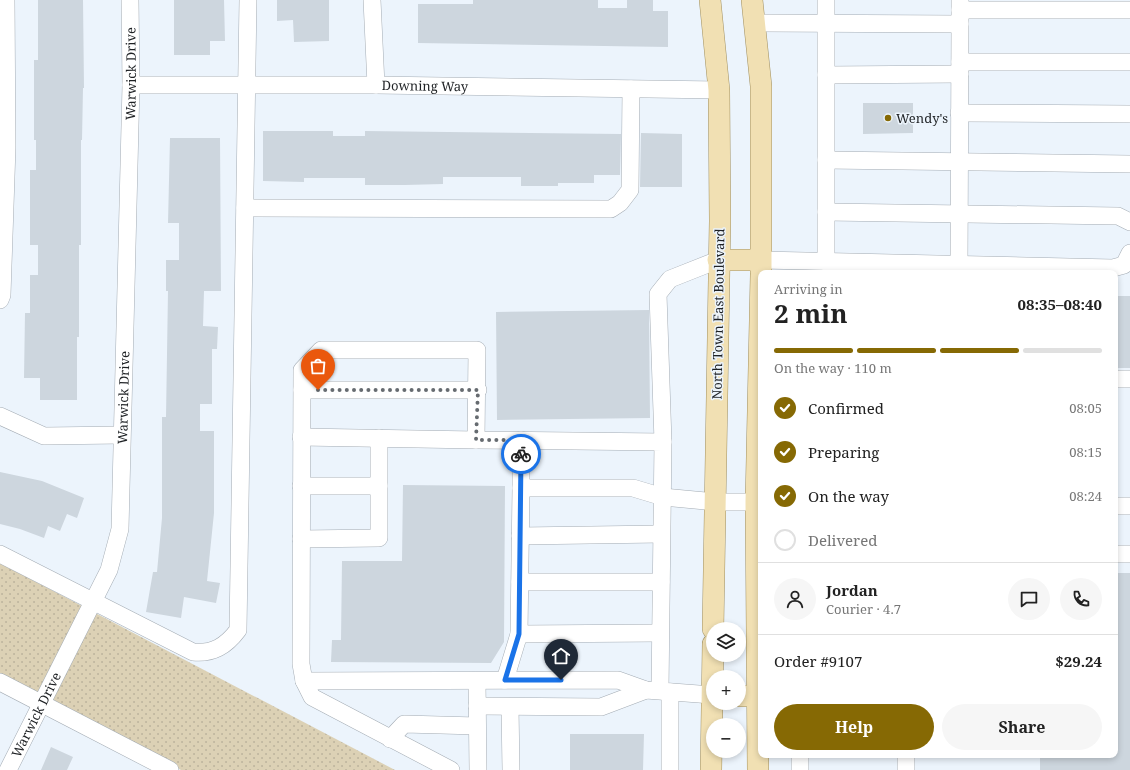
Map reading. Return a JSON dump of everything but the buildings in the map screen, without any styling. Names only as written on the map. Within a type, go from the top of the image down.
[{"type":"main road","name":"North Town East Boulevard","points":[[710,0],[719,90],[716,502],[713,622]]},
{"type":"main road","points":[[718,260],[761,270],[761,86],[752,0]]},
{"type":"main road","points":[[758,679],[753,696],[758,770]]},
{"type":"main road","points":[[712,710],[712,770]]},
{"type":"street","points":[[0,300],[2,295],[7,147],[6,0]]},
{"type":"street","name":"Warwick Drive","points":[[8,770],[109,570],[120,529],[121,435],[131,85],[130,0]]},
{"type":"street","points":[[0,554],[193,652],[206,653],[220,648],[231,640],[238,630],[248,0]]},
{"type":"street","points":[[372,0],[376,85]]},
{"type":"street","points":[[826,0],[826,262]]},
{"type":"street","points":[[754,23],[826,24],[960,11],[1130,10]]},
{"type":"street","points":[[959,269],[960,11]]},
{"type":"street","points":[[826,75],[960,68],[1130,62]]},
{"type":"street","name":"Downing Way","points":[[131,85],[376,85],[719,90]]},
{"type":"street","points":[[245,208],[611,209],[620,203],[630,190],[631,89]]},
{"type":"street","points":[[960,113],[1130,114]]},
{"type":"street","points":[[826,160],[1130,164]]},
{"type":"street","points":[[826,212],[1118,216],[1130,222]]},
{"type":"street","points":[[761,270],[826,262],[959,269],[1113,268],[1124,265],[1130,253]]},
{"type":"street","points":[[670,770],[659,691],[663,442],[658,294],[670,279],[718,260]]},
{"type":"street","points":[[451,770],[312,697],[304,681],[301,664],[302,370],[322,350],[477,350],[478,390],[476,440]]},
{"type":"street","points":[[1118,378],[1130,379]]},
{"type":"street","points":[[302,390],[478,390]]},
{"type":"street","points":[[0,416],[44,436],[121,435]]},
{"type":"street","points":[[301,437],[663,442]]},
{"type":"street","points":[[301,539],[379,538],[379,438]]},
{"type":"street","points":[[505,680],[519,634],[521,440]]},
{"type":"street","points":[[301,486],[379,486]]},
{"type":"street","points":[[520,488],[633,488],[662,497],[716,502],[758,502]]},
{"type":"street","points":[[1118,506],[1130,506]]},
{"type":"street","points":[[520,536],[661,534]]},
{"type":"street","points":[[1118,554],[1130,554]]},
{"type":"street","points":[[520,582],[661,582]]},
{"type":"street","points":[[519,634],[660,633]]},
{"type":"street","points":[[304,681],[618,680],[659,691],[706,695]]},
{"type":"street","points":[[477,681],[478,770]]},
{"type":"street","points":[[0,682],[170,770]]},
{"type":"street","points":[[477,706],[601,707],[659,691]]},
{"type":"street","points":[[510,707],[510,770]]},
{"type":"street","points":[[390,739],[404,724],[477,726]]},
{"type":"street","points":[[800,758],[800,770]]},
{"type":"street","points":[[906,758],[906,770]]},
{"type":"shaded area","points":[[0,563],[395,770],[181,770],[0,676]]},
{"type":"way so far","points":[[318,390],[478,390],[476,440],[521,440],[521,454]]},
{"type":"place","name":"Wendy's","points":[[888,118]]},
{"type":"route","points":[[521,454],[519,634],[505,680],[561,680]]}]
